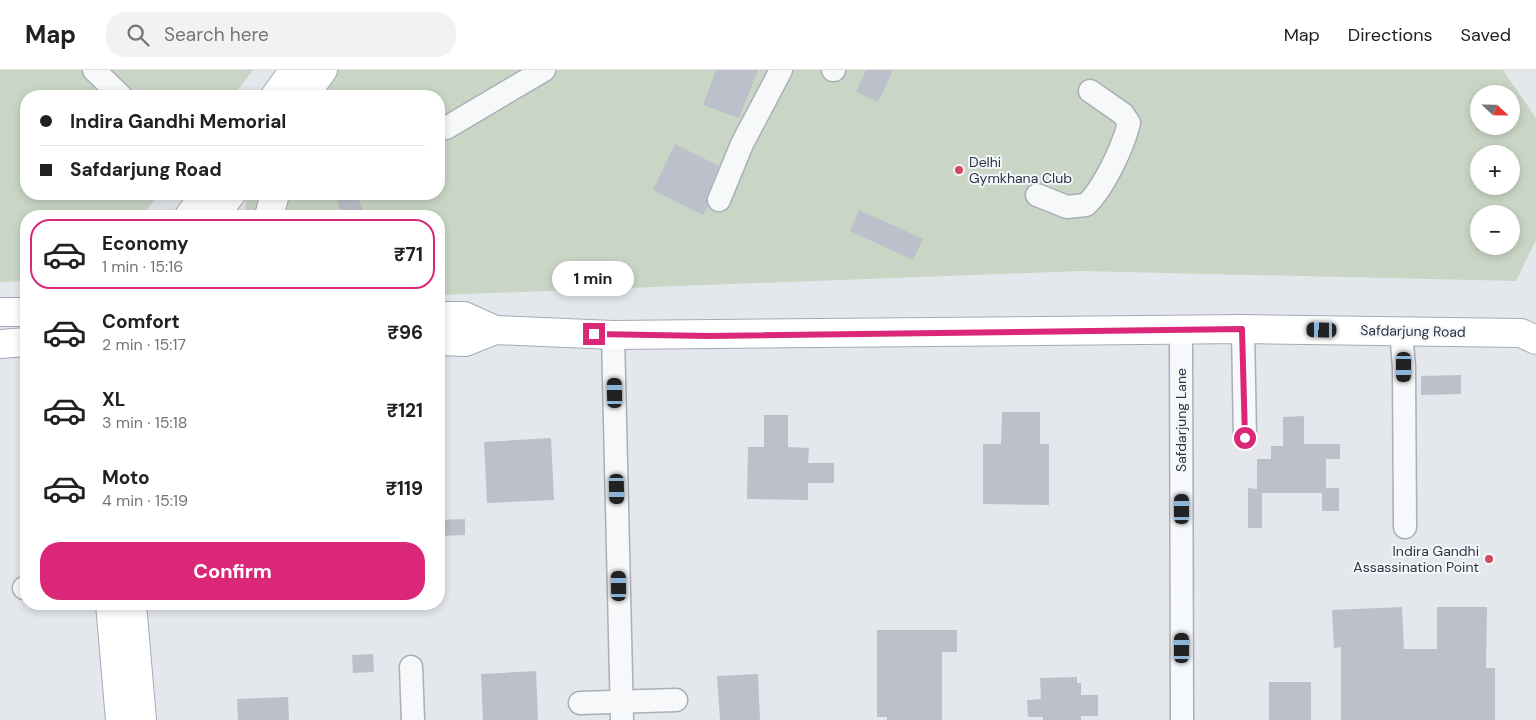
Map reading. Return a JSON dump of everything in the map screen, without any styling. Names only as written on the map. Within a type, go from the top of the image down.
[{"type":"main road","points":[[280,90],[294,70]]},
{"type":"main road","points":[[308,90],[322,70]]},
{"type":"main road","points":[[0,312],[20,312]]},
{"type":"main road","name":"Safdarjung Road","points":[[445,316],[464,316],[495,330],[613,335],[1242,329],[1531,333]]},
{"type":"main road","name":"Safdarjung Road","points":[[445,341],[465,342],[495,330]]},
{"type":"main road","points":[[111,610],[120,720]]},
{"type":"main road","points":[[133,610],[142,720]]},
{"type":"street","points":[[94,70],[115,90]]},
{"type":"street","points":[[446,128],[544,70]]},
{"type":"street","points":[[719,200],[742,144],[781,70]]},
{"type":"street","points":[[1037,195],[1067,207],[1086,205],[1101,185],[1129,123],[1123,114],[1090,91]]},
{"type":"street","points":[[1242,329],[1245,438]]},
{"type":"street","name":"Safdarjung Lane","points":[[1181,331],[1182,720]]},
{"type":"street","points":[[1401,331],[1404,367],[1405,527]]},
{"type":"street","points":[[613,335],[621,711]]},
{"type":"street","points":[[411,668],[413,720]]},
{"type":"street","points":[[580,703],[621,711],[676,700]]},
{"type":"green space","points":[[0,70],[253,70],[238,90],[20,90],[20,200],[154,200],[147,210],[20,210],[20,281],[0,282]]},
{"type":"green space","name":"Delhi Gymkhana Club","points":[[337,70],[1503,70],[1513,85],[1470,85],[1470,135],[1520,135],[1520,95],[1536,118],[1536,240],[1516,281],[1081,271],[445,295],[445,210],[245,210],[246,200],[445,200],[445,90],[322,90]]},
{"type":"building","points":[[716,70],[758,70],[739,118],[703,105]]},
{"type":"building","points":[[866,70],[893,70],[878,102],[856,92]]},
{"type":"building","points":[[675,144],[719,166],[707,195],[708,206],[703,215],[653,190]]},
{"type":"building","points":[[337,200],[359,200],[362,210],[340,210]]},
{"type":"building","points":[[859,210],[923,239],[913,260],[850,231]]},
{"type":"building","points":[[1461,375],[1461,394],[1421,395],[1421,376]]},
{"type":"building","points":[[1002,412],[1040,412],[1040,444],[1049,444],[1049,505],[983,504],[983,444],[1001,444]]},
{"type":"building","points":[[764,415],[788,415],[788,447],[809,448],[808,463],[834,463],[834,483],[808,483],[808,500],[747,499],[748,447],[764,447]]},
{"type":"building","points":[[1304,416],[1304,444],[1340,444],[1340,459],[1326,459],[1326,488],[1339,488],[1339,511],[1322,511],[1322,493],[1262,493],[1262,528],[1248,528],[1248,488],[1257,489],[1257,459],[1271,459],[1271,446],[1283,446],[1283,417]]},
{"type":"building","points":[[551,438],[554,500],[487,503],[484,442]]},
{"type":"building","points":[[465,519],[465,535],[445,536],[445,520]]},
{"type":"building","points":[[1402,607],[1404,649],[1437,649],[1437,607],[1487,607],[1486,668],[1495,668],[1495,720],[1341,720],[1341,647],[1334,648],[1332,610]]},
{"type":"building","points":[[877,630],[957,630],[957,652],[942,652],[942,720],[887,720],[887,717],[877,717]]},
{"type":"building","points":[[373,654],[374,672],[353,673],[352,655]]},
{"type":"building","points":[[536,671],[538,720],[483,720],[481,674]]},
{"type":"building","points":[[758,674],[760,720],[720,720],[717,676]]},
{"type":"building","points":[[1077,677],[1077,683],[1081,683],[1081,695],[1098,695],[1098,716],[1081,716],[1081,720],[1043,720],[1043,717],[1028,717],[1027,700],[1041,699],[1040,678]]},
{"type":"building","points":[[1269,682],[1311,682],[1311,720],[1269,720]]},
{"type":"building","points":[[288,697],[289,720],[238,720],[237,699]]},
{"type":"place","name":"Delhi Gymkhana Club","points":[[959,170]]},
{"type":"place","name":"Indira Gandhi Assassination Point","points":[[1489,559]]},
{"type":"route","points":[[594,334],[709,336],[1242,329],[1245,438]]}]
